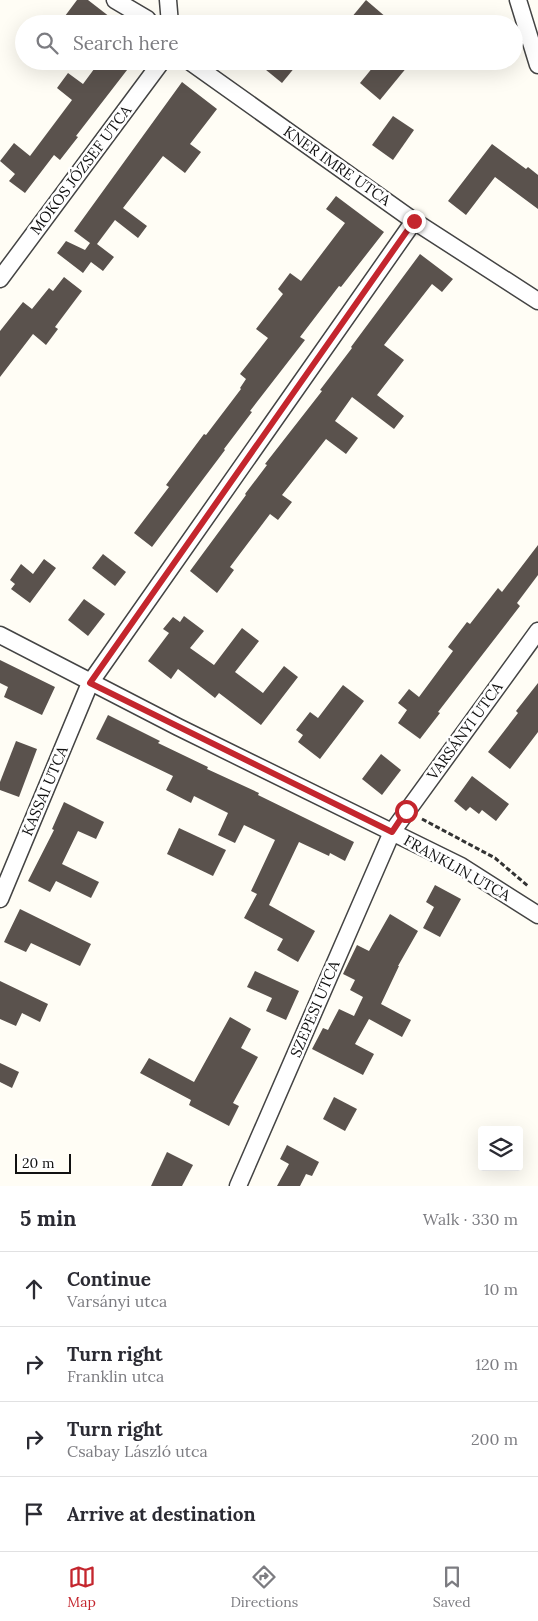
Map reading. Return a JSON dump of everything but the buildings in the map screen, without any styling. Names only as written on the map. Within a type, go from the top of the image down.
[{"type":"street","points":[[114,0],[140,15]]},
{"type":"street","points":[[168,0],[169,15]]},
{"type":"street","points":[[518,0],[523,15]]},
{"type":"street","points":[[523,16],[538,65]]},
{"type":"street","name":"MOKOS JÓZSEF UTCA","points":[[0,278],[155,70]]},
{"type":"street","name":"KNER IMRE UTCA","points":[[202,70],[414,221],[538,301]]},
{"type":"street","name":"KASSAI UTCA","points":[[0,899],[90,683],[414,221]]},
{"type":"street","name":"VARSÁNYI UTCA","points":[[392,832],[538,631]]},
{"type":"street","name":"FRANKLIN UTCA","points":[[0,635],[90,683],[462,866],[536,911]]},
{"type":"street","name":"SZEPESI UTCA","points":[[238,1186],[392,832]]},
{"type":"route","points":[[406,811],[392,832],[90,683],[414,221]]}]
